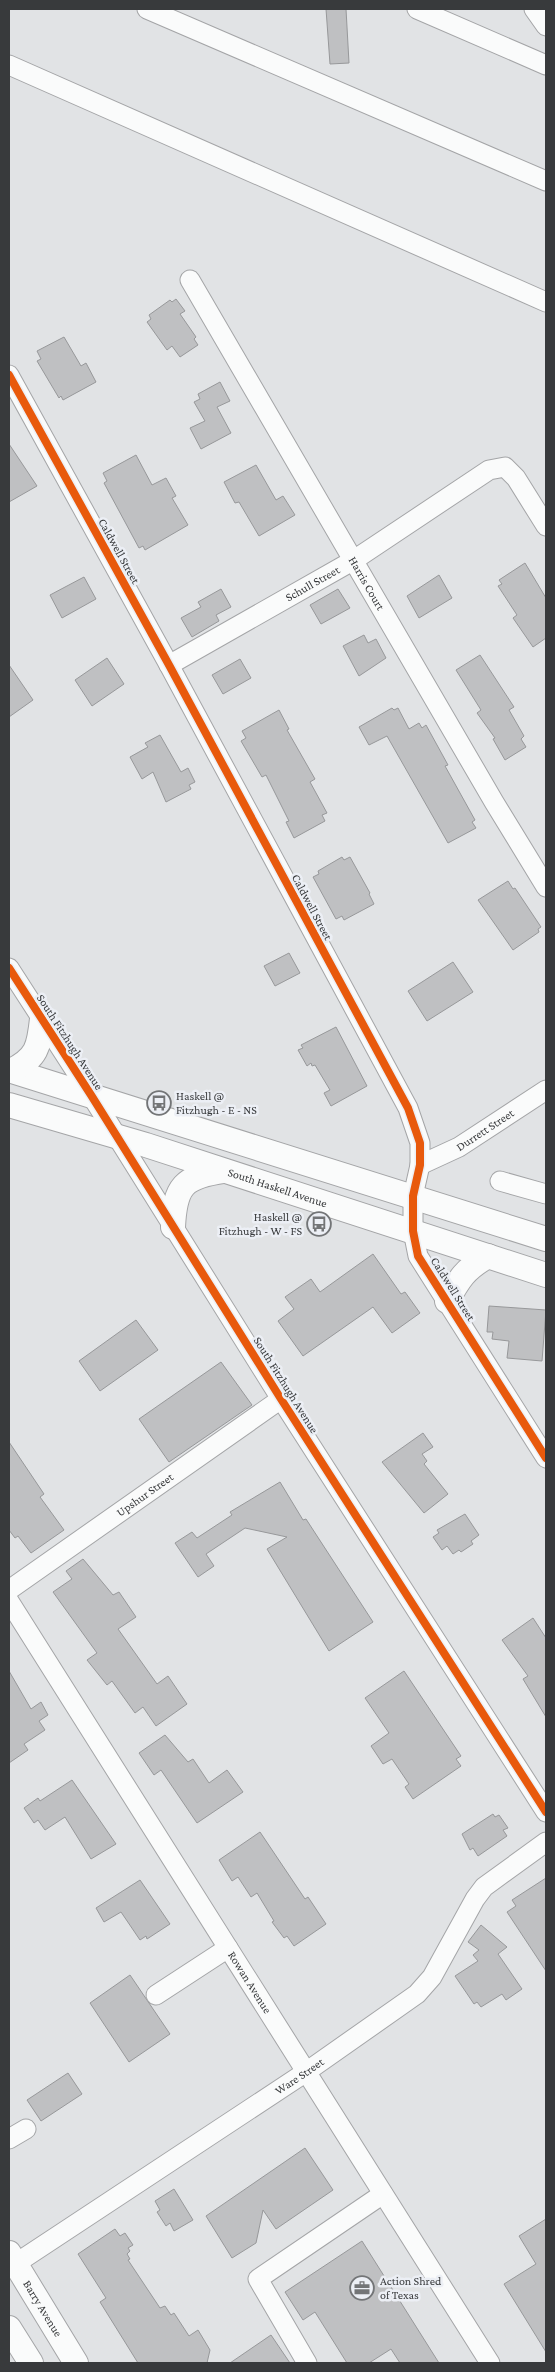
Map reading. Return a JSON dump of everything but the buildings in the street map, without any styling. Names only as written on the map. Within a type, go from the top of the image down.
[{"type":"main road","points":[[10,1070],[25,1064],[33,1057],[38,1047],[42,1019]]},
{"type":"main road","points":[[10,1070],[546,1239]]},
{"type":"main road","name":"South Haskell Avenue","points":[[9,1105],[225,1171],[546,1275]]},
{"type":"main road","points":[[172,1227],[177,1195],[183,1185],[197,1177],[225,1171]]},
{"type":"main road","points":[[447,1302],[462,1274],[488,1256]]},
{"type":"main road","name":"Barry Avenue","points":[[11,2262],[76,2363]]},
{"type":"main road","points":[[9,2328],[31,2363]]},
{"type":"street","points":[[147,9],[546,181]]},
{"type":"street","points":[[417,9],[546,64]]},
{"type":"street","points":[[534,9],[546,26]]},
{"type":"street","points":[[9,65],[546,302]]},
{"type":"street","name":"Harris Court","points":[[190,280],[494,802],[546,886]]},
{"type":"street","name":"Caldwell Street","points":[[9,375],[169,665],[408,1108],[420,1143],[420,1166],[413,1196],[413,1231],[418,1256],[546,1458]]},
{"type":"street","name":"Schull Street","points":[[169,665],[354,560],[489,470],[505,467],[516,478],[546,526]]},
{"type":"street","name":"South Fitzhugh Avenue","points":[[9,968],[91,1095],[281,1399],[546,1812]]},
{"type":"street","name":"Durrett Street","points":[[420,1166],[458,1147],[546,1090]]},
{"type":"street","points":[[500,1181],[546,1194]]},
{"type":"street","name":"Upshur Street","points":[[9,1590],[281,1399]]},
{"type":"street","name":"Rowan Avenue","points":[[9,1601],[490,2363]]},
{"type":"street","name":"Ware Street","points":[[11,2262],[306,2072],[426,1986],[474,1899],[484,1888],[546,1842]]},
{"type":"street","points":[[156,1995],[228,1948]]},
{"type":"street","points":[[9,2140],[26,2129]]},
{"type":"street","points":[[307,2363],[258,2279],[383,2194]]},
{"type":"cycle path","points":[[9,375],[169,665],[408,1108],[420,1143],[420,1165],[413,1196],[413,1231],[418,1256],[546,1458]]},
{"type":"cycle path","points":[[9,968],[91,1095],[281,1399],[546,1812]]},
{"type":"place","name":"Haskell @ Fitzhugh - E - NS","points":[[159,1103]]},
{"type":"place","name":"Haskell @ Fitzhugh - W - FS","points":[[319,1224]]},
{"type":"place","name":"Action Shred of Texas","points":[[362,2288]]}]
